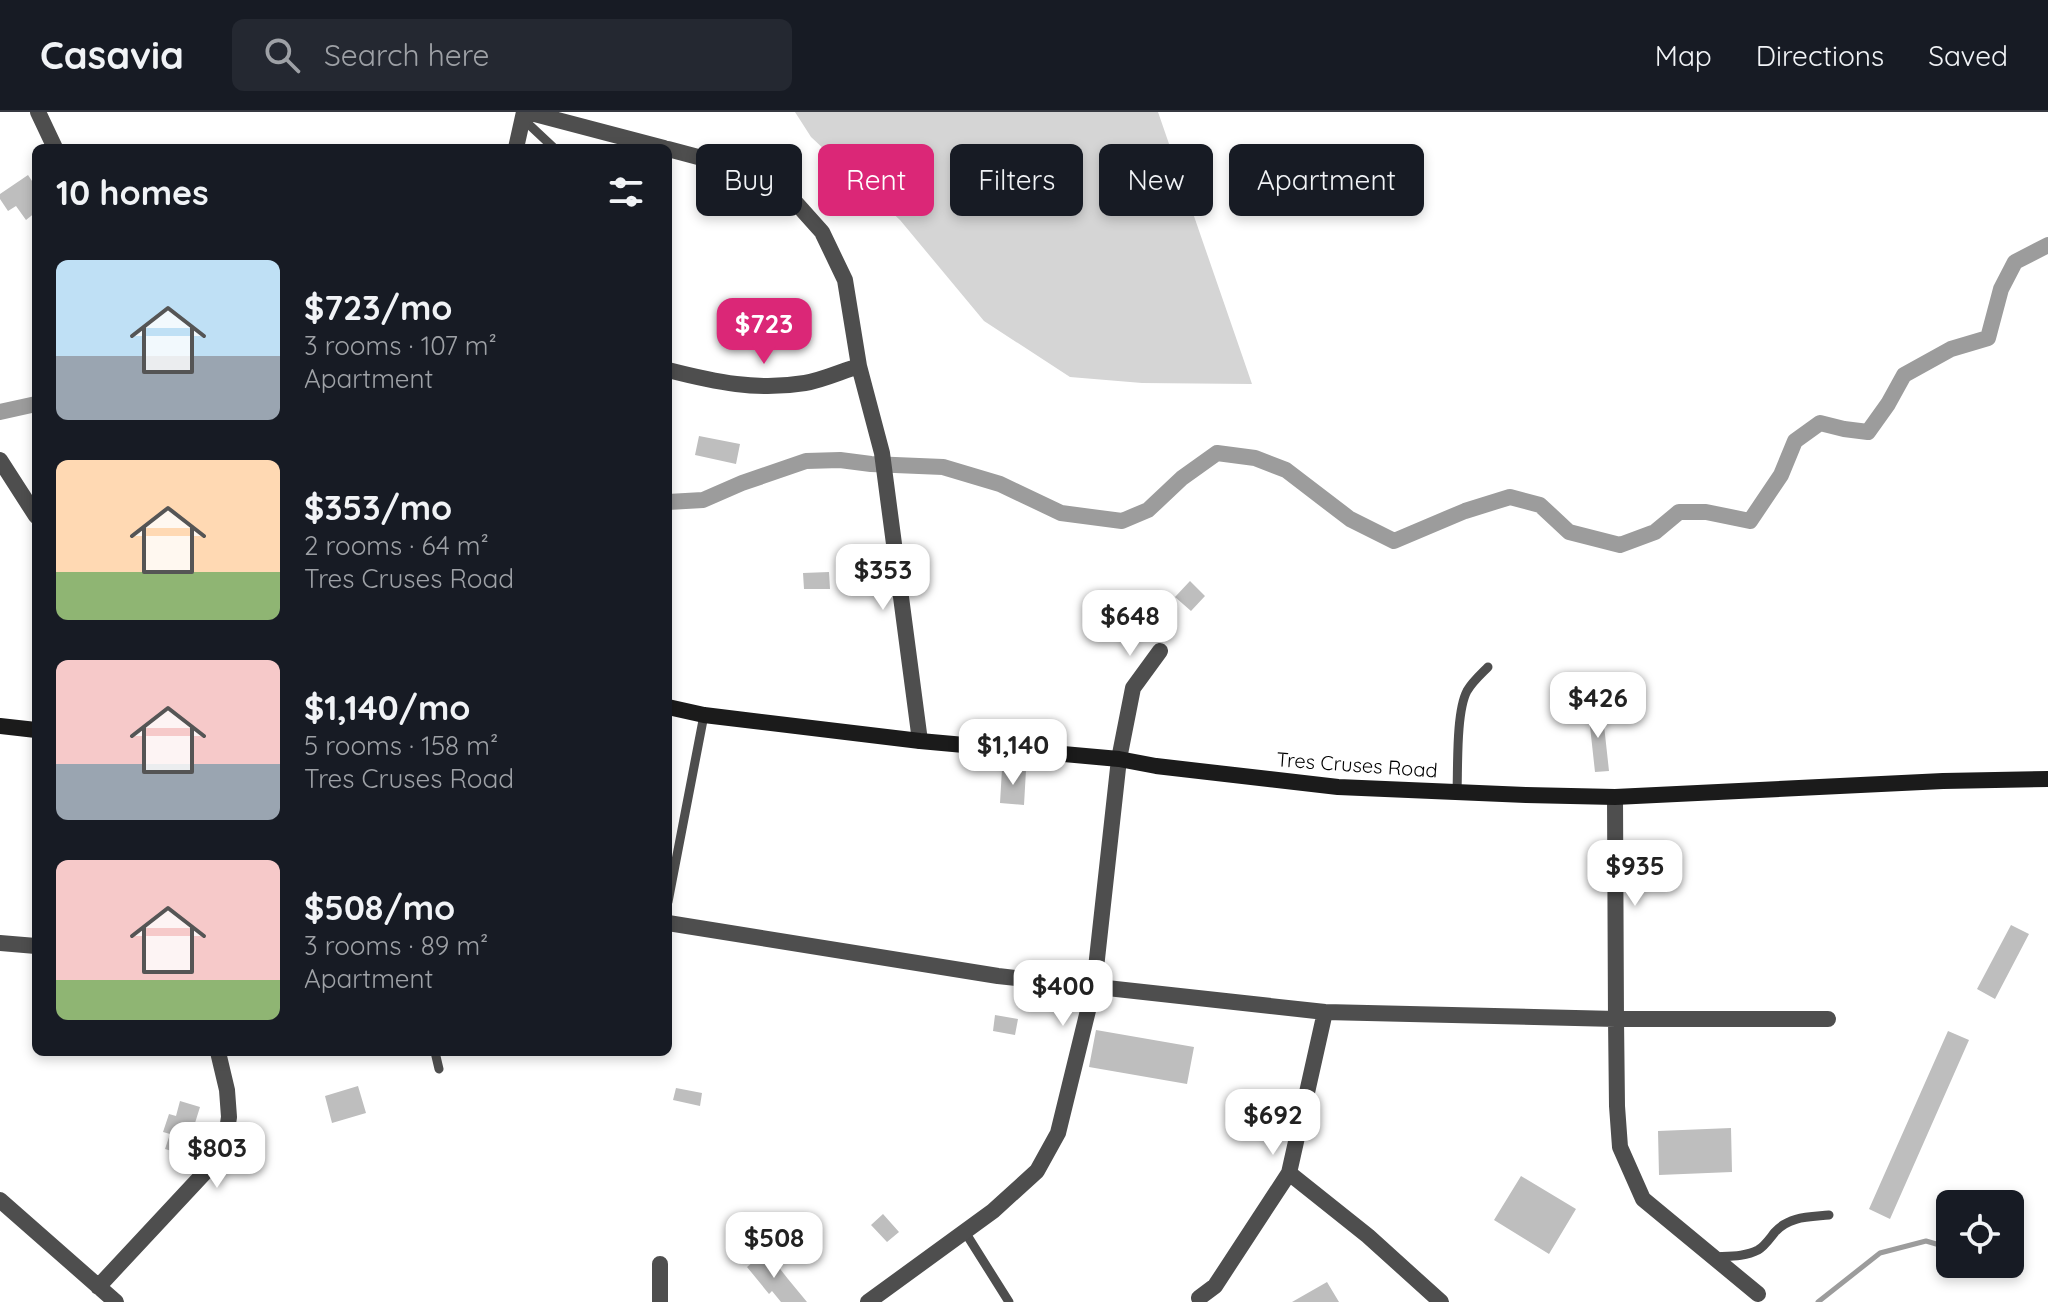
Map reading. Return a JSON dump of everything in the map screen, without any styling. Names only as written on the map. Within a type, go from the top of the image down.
[{"type":"main road","name":"Tres Cruses Road","points":[[672,708],[704,715],[920,741],[1119,759],[1338,787],[1615,797],[2048,779]]},
{"type":"main road","points":[[0,726],[32,730]]},
{"type":"street","points":[[38,112],[53,144]]},
{"type":"street","points":[[517,144],[524,114],[649,144]]},
{"type":"street","points":[[672,150],[747,170],[788,194],[822,232],[845,280],[859,366],[882,453],[920,741]]},
{"type":"street","points":[[672,371],[719,383],[766,387],[808,383],[859,366]]},
{"type":"street","points":[[0,460],[32,510]]},
{"type":"street","points":[[868,1302],[993,1211],[1037,1171],[1058,1133],[1094,986],[1119,759],[1133,688],[1160,651]]},
{"type":"street","points":[[1615,797],[1617,1106],[1620,1147],[1643,1199],[1758,1294]]},
{"type":"street","points":[[672,924],[998,976],[1325,1012],[1616,1019],[1828,1019]]},
{"type":"street","points":[[0,943],[32,946]]},
{"type":"street","points":[[1199,1298],[1215,1286],[1289,1173],[1325,1012]]},
{"type":"street","points":[[98,1287],[209,1168],[225,1144],[229,1117],[227,1090],[219,1056]]},
{"type":"street","points":[[1289,1173],[1368,1236],[1441,1302]]},
{"type":"street","points":[[0,1200],[116,1302]]},
{"type":"street","points":[[660,1264],[660,1302]]},
{"type":"lane","points":[[524,114],[550,144]]},
{"type":"lane","points":[[1457,792],[1465,695],[1488,667]]},
{"type":"lane","points":[[672,881],[704,715]]},
{"type":"lane","points":[[436,1056],[439,1069]]},
{"type":"lane","points":[[1713,1257],[1759,1250],[1789,1221],[1829,1215]]},
{"type":"lane","points":[[965,1232],[1009,1302]]},
{"type":"shaded area","points":[[795,112],[1158,112],[1169,144],[1099,144],[1099,216],[1194,216],[1252,384],[1142,383],[1070,377],[984,321],[896,216],[934,216],[934,144],[819,144]]},
{"type":"building","points":[[28,175],[32,181],[32,215],[26,220],[16,206],[8,211],[0,194]]},
{"type":"building","points":[[699,436],[740,444],[736,464],[695,455]]},
{"type":"building","points":[[829,572],[830,589],[804,589],[803,573]]},
{"type":"building","points":[[1190,581],[1205,596],[1191,611],[1175,597]]},
{"type":"building","points":[[1602,707],[1609,771],[1595,772],[1588,708]]},
{"type":"building","points":[[1002,769],[1026,770],[1024,805],[1000,803]]},
{"type":"building","points":[[2011,925],[2029,934],[1995,999],[1977,989]]},
{"type":"building","points":[[995,1015],[1018,1019],[1015,1035],[993,1031]]},
{"type":"building","points":[[1096,1030],[1194,1047],[1187,1084],[1089,1067]]},
{"type":"building","points":[[1948,1031],[1969,1040],[1890,1219],[1869,1209]]},
{"type":"building","points":[[358,1086],[366,1113],[332,1123],[325,1096]]},
{"type":"building","points":[[676,1088],[702,1093],[700,1106],[673,1100]]},
{"type":"building","points":[[180,1101],[200,1107],[185,1155],[165,1149],[170,1134],[163,1132],[169,1114],[176,1116]]},
{"type":"building","points":[[1731,1128],[1732,1172],[1659,1175],[1658,1131]]},
{"type":"building","points":[[1521,1176],[1576,1209],[1549,1254],[1494,1220]]},
{"type":"building","points":[[883,1214],[899,1232],[887,1242],[871,1225]]},
{"type":"building","points":[[766,1251],[807,1302],[781,1302],[772,1291],[769,1294],[747,1267]]},
{"type":"building","points":[[1327,1282],[1339,1302],[1292,1302]]},
{"type":"waterway","points":[[672,502],[703,500],[806,461],[840,460],[943,467],[1000,484],[1061,513],[1122,521],[1148,510],[1182,478],[1217,453],[1255,458],[1286,470],[1350,519],[1394,541],[1465,511],[1510,497],[1540,505],[1569,532],[1620,545],[1655,532],[1679,512],[1706,512],[1750,521],[1781,475],[1795,441],[1820,423],[1868,432],[1904,375],[1951,349],[1988,338],[2001,289],[2015,262],[2048,245]]},
{"type":"waterway","points":[[0,412],[32,405]]},
{"type":"waterway","points":[[1818,1302],[1880,1253],[1926,1241],[1936,1244]]}]
